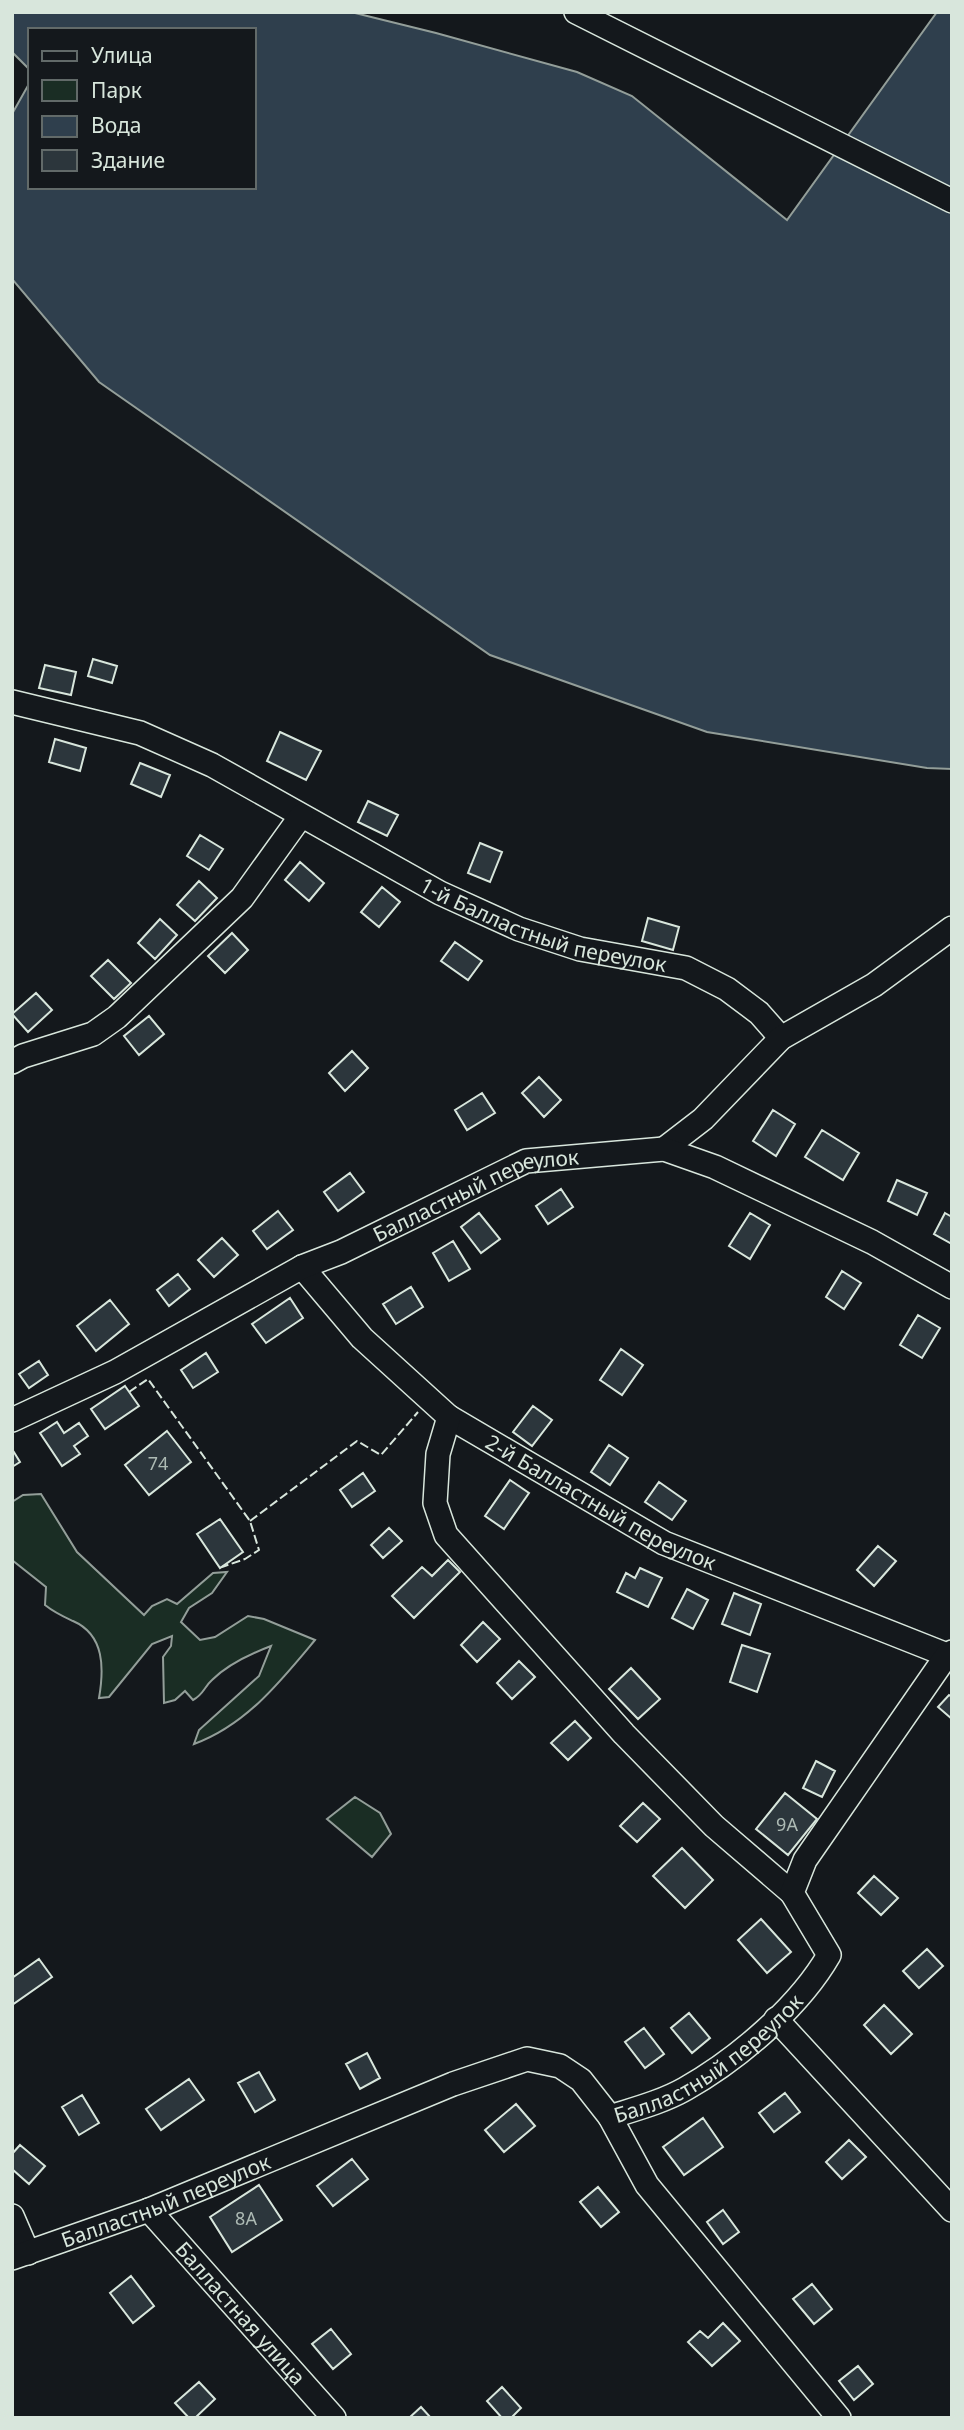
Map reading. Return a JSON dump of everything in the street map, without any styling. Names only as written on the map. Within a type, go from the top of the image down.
[{"type":"street","points":[[576,12],[952,201]]},
{"type":"street","name":"1-й Балластный переулок","points":[[12,702],[140,733],[212,765],[440,893],[519,929],[580,949],[686,968],[738,997],[759,1013],[781,1038]]},
{"type":"street","points":[[12,1062],[93,1034],[117,1017],[242,898],[301,816]]},
{"type":"street","points":[[664,1150],[703,1119],[781,1038],[874,985],[952,928]]},
{"type":"street","name":"Балластный переулок","points":[[12,1420],[116,1372],[302,1267],[341,1252],[526,1161],[664,1150],[715,1167],[872,1242],[952,1287]]},
{"type":"street","name":"2-й Балластный переулок","points":[[302,1267],[362,1338],[449,1416],[664,1543],[949,1654]]},
{"type":"street","points":[[449,1416],[439,1454],[435,1503],[446,1535],[624,1734],[714,1826],[792,1893],[813,1844],[842,1808],[949,1654]]},
{"type":"street","name":"Балластный переулок","points":[[20,2255],[149,2210],[453,2084],[527,2059],[560,2066],[581,2080],[610,2117],[685,2089],[776,2019],[813,1981],[829,1955],[792,1893]]},
{"type":"street","points":[[776,2019],[952,2210]]},
{"type":"street","points":[[610,2117],[647,2185],[839,2418]]},
{"type":"street","name":"Балластная улица","points":[[149,2210],[334,2418]]},
{"type":"street","points":[[12,2216],[20,2255]]},
{"type":"green space","points":[[41,1494],[77,1552],[144,1615],[152,1606],[167,1599],[177,1604],[213,1573],[227,1572],[212,1593],[189,1608],[181,1622],[200,1640],[215,1637],[248,1616],[264,1619],[315,1640],[275,1686],[246,1714],[213,1736],[194,1744],[199,1730],[259,1676],[271,1646],[225,1669],[193,1700],[185,1691],[175,1700],[164,1703],[163,1657],[171,1646],[172,1636],[152,1644],[109,1697],[99,1698],[102,1676],[97,1644],[84,1627],[45,1605],[46,1587],[12,1560],[12,1502],[23,1495]]},
{"type":"green space","points":[[355,1797],[380,1813],[391,1834],[372,1857],[327,1819]]},
{"type":"water","points":[[12,12],[351,12],[577,72],[632,96],[787,220],[937,12],[952,12],[952,769],[927,768],[707,732],[490,655],[99,382],[12,279],[12,114],[28,86],[28,189],[256,189],[256,28],[28,28],[28,68],[12,52]]},
{"type":"building","points":[[93,659],[117,666],[112,683],[88,676]]},
{"type":"building","points":[[45,665],[76,672],[71,695],[39,688]]},
{"type":"building","points":[[280,732],[321,751],[306,780],[267,761]]},
{"type":"building","points":[[55,739],[86,748],[80,771],[49,762]]},
{"type":"building","points":[[140,763],[170,775],[161,797],[131,784]]},
{"type":"building","points":[[368,801],[398,815],[387,836],[358,822]]},
{"type":"building","points":[[200,835],[223,849],[209,870],[187,856]]},
{"type":"building","points":[[480,843],[502,852],[490,882],[468,873]]},
{"type":"building","points":[[300,862],[324,883],[309,901],[285,880]]},
{"type":"building","points":[[199,881],[217,898],[195,921],[177,905]]},
{"type":"building","points":[[382,887],[400,902],[379,927],[361,912]]},
{"type":"building","points":[[648,918],[679,927],[673,950],[642,941]]},
{"type":"building","points":[[160,919],[177,935],[155,959],[138,943]]},
{"type":"building","points":[[232,933],[248,950],[225,973],[208,956]]},
{"type":"building","points":[[455,942],[482,961],[468,980],[441,961]]},
{"type":"building","points":[[108,960],[131,983],[114,999],[91,976]]},
{"type":"building","points":[[36,993],[52,1010],[28,1032],[12,1014]]},
{"type":"building","points":[[149,1016],[164,1034],[139,1055],[124,1036]]},
{"type":"building","points":[[352,1051],[368,1068],[345,1091],[329,1073]]},
{"type":"building","points":[[539,1077],[561,1100],[544,1117],[522,1093]]},
{"type":"building","points":[[482,1093],[495,1113],[467,1130],[455,1110]]},
{"type":"building","points":[[773,1110],[795,1124],[776,1156],[753,1141]]},
{"type":"building","points":[[822,1130],[859,1153],[843,1180],[805,1157]]},
{"type":"building","points":[[350,1173],[364,1192],[338,1211],[324,1192]]},
{"type":"building","points":[[897,1180],[927,1193],[917,1215],[888,1201]]},
{"type":"building","points":[[561,1189],[573,1207],[548,1224],[536,1206]]},
{"type":"building","points":[[278,1211],[293,1230],[267,1249],[253,1231]]},
{"type":"building","points":[[479,1213],[500,1239],[481,1253],[461,1227]]},
{"type":"building","points":[[750,1213],[770,1225],[750,1259],[729,1246]]},
{"type":"building","points":[[945,1213],[952,1217],[952,1244],[934,1234]]},
{"type":"building","points":[[222,1238],[238,1255],[214,1277],[198,1260]]},
{"type":"building","points":[[453,1241],[470,1269],[449,1281],[433,1253]]},
{"type":"building","points":[[842,1271],[861,1283],[844,1309],[826,1297]]},
{"type":"building","points":[[178,1274],[190,1289],[169,1306],[157,1290]]},
{"type":"building","points":[[411,1287],[423,1307],[396,1324],[383,1304]]},
{"type":"building","points":[[290,1298],[303,1318],[266,1343],[252,1324]]},
{"type":"building","points":[[110,1300],[129,1324],[96,1351],[77,1326]]},
{"type":"building","points":[[918,1315],[940,1328],[922,1358],[900,1345]]},
{"type":"building","points":[[621,1349],[643,1365],[622,1395],[600,1380]]},
{"type":"building","points":[[206,1353],[218,1372],[193,1388],[181,1370]]},
{"type":"building","points":[[39,1361],[48,1375],[29,1388],[19,1374]]},
{"type":"building","points":[[125,1386],[139,1406],[105,1429],[91,1409]]},
{"type":"building","points":[[533,1406],[552,1420],[532,1446],[513,1432]]},
{"type":"building","points":[[57,1422],[64,1433],[79,1423],[88,1436],[74,1446],[80,1454],[62,1466],[40,1433]]},
{"type":"building","points":[[167,1431],[191,1462],[149,1495],[125,1465]]},
{"type":"building","points":[[609,1445],[628,1458],[610,1485],[591,1472]]},
{"type":"building","points":[[12,1449],[20,1462],[12,1467]]},
{"type":"building","points":[[363,1473],[375,1491],[352,1507],[340,1490]]},
{"type":"building","points":[[510,1480],[529,1493],[504,1529],[485,1516]]},
{"type":"building","points":[[659,1482],[686,1501],[672,1520],[645,1502]]},
{"type":"building","points":[[220,1519],[243,1552],[220,1568],[197,1534]]},
{"type":"building","points":[[389,1528],[402,1541],[383,1558],[371,1545]]},
{"type":"building","points":[[878,1546],[896,1561],[874,1586],[857,1570]]},
{"type":"building","points":[[448,1560],[460,1572],[414,1618],[392,1596],[422,1567],[432,1576]]},
{"type":"building","points":[[640,1568],[662,1578],[648,1607],[617,1592],[626,1573],[635,1578]]},
{"type":"building","points":[[687,1589],[708,1600],[693,1629],[672,1618]]},
{"type":"building","points":[[734,1593],[761,1604],[750,1635],[722,1624]]},
{"type":"building","points":[[483,1622],[500,1639],[477,1662],[461,1645]]},
{"type":"building","points":[[742,1645],[770,1654],[757,1692],[730,1682]]},
{"type":"building","points":[[519,1661],[535,1677],[512,1699],[497,1683]]},
{"type":"building","points":[[631,1668],[660,1699],[638,1719],[609,1689]]},
{"type":"building","points":[[949,1695],[952,1697],[952,1719],[938,1707]]},
{"type":"building","points":[[575,1721],[591,1738],[568,1760],[551,1743]]},
{"type":"building","points":[[816,1761],[835,1771],[822,1797],[803,1788]]},
{"type":"building","points":[[785,1793],[817,1819],[788,1855],[756,1829]]},
{"type":"building","points":[[643,1803],[660,1819],[637,1842],[620,1826]]},
{"type":"building","points":[[682,1848],[713,1880],[685,1908],[653,1876]]},
{"type":"building","points":[[874,1876],[898,1898],[881,1915],[858,1893]]},
{"type":"building","points":[[761,1919],[791,1952],[767,1973],[738,1940]]},
{"type":"building","points":[[927,1949],[943,1966],[919,1988],[903,1971]]},
{"type":"building","points":[[39,1959],[52,1977],[12,2005],[12,1978]]},
{"type":"building","points":[[884,2005],[912,2034],[891,2054],[864,2025]]},
{"type":"building","points":[[689,2013],[710,2038],[692,2053],[671,2028]]},
{"type":"building","points":[[644,2028],[664,2054],[645,2068],[625,2042]]},
{"type":"building","points":[[367,2053],[380,2078],[360,2089],[346,2064]]},
{"type":"building","points":[[259,2072],[275,2100],[255,2112],[238,2083]]},
{"type":"building","points":[[189,2079],[204,2100],[161,2130],[146,2109]]},
{"type":"building","points":[[785,2093],[800,2112],[774,2132],[759,2113]]},
{"type":"building","points":[[82,2095],[99,2123],[79,2135],[62,2107]]},
{"type":"building","points":[[516,2104],[535,2126],[504,2152],[485,2130]]},
{"type":"building","points":[[703,2118],[723,2147],[684,2175],[663,2147]]},
{"type":"building","points":[[849,2140],[866,2157],[842,2179],[826,2162]]},
{"type":"building","points":[[20,2145],[45,2166],[29,2184],[12,2169],[12,2154]]},
{"type":"building","points":[[352,2159],[368,2179],[333,2206],[317,2186]]},
{"type":"building","points":[[259,2185],[282,2220],[232,2252],[210,2217]]},
{"type":"building","points":[[598,2187],[619,2212],[601,2227],[580,2202]]},
{"type":"building","points":[[723,2210],[739,2232],[723,2244],[707,2222]]},
{"type":"building","points":[[131,2276],[154,2306],[133,2323],[110,2293]]},
{"type":"building","points":[[812,2284],[832,2309],[814,2324],[793,2299]]},
{"type":"building","points":[[723,2323],[740,2341],[712,2366],[688,2342],[700,2331],[708,2338]]},
{"type":"building","points":[[331,2329],[351,2354],[333,2369],[312,2344]]},
{"type":"building","points":[[858,2366],[873,2384],[854,2400],[839,2381]]},
{"type":"building","points":[[199,2382],[215,2399],[195,2418],[189,2418],[175,2403]]},
{"type":"building","points":[[502,2387],[521,2408],[511,2418],[502,2418],[487,2401]]},
{"type":"building","points":[[421,2407],[431,2418],[409,2418]]},
{"type":"fence","points":[[129,1392],[148,1379],[250,1521],[259,1550],[245,1559],[222,1567]]},
{"type":"fence","points":[[250,1521],[357,1441],[381,1455],[418,1412]]}]
